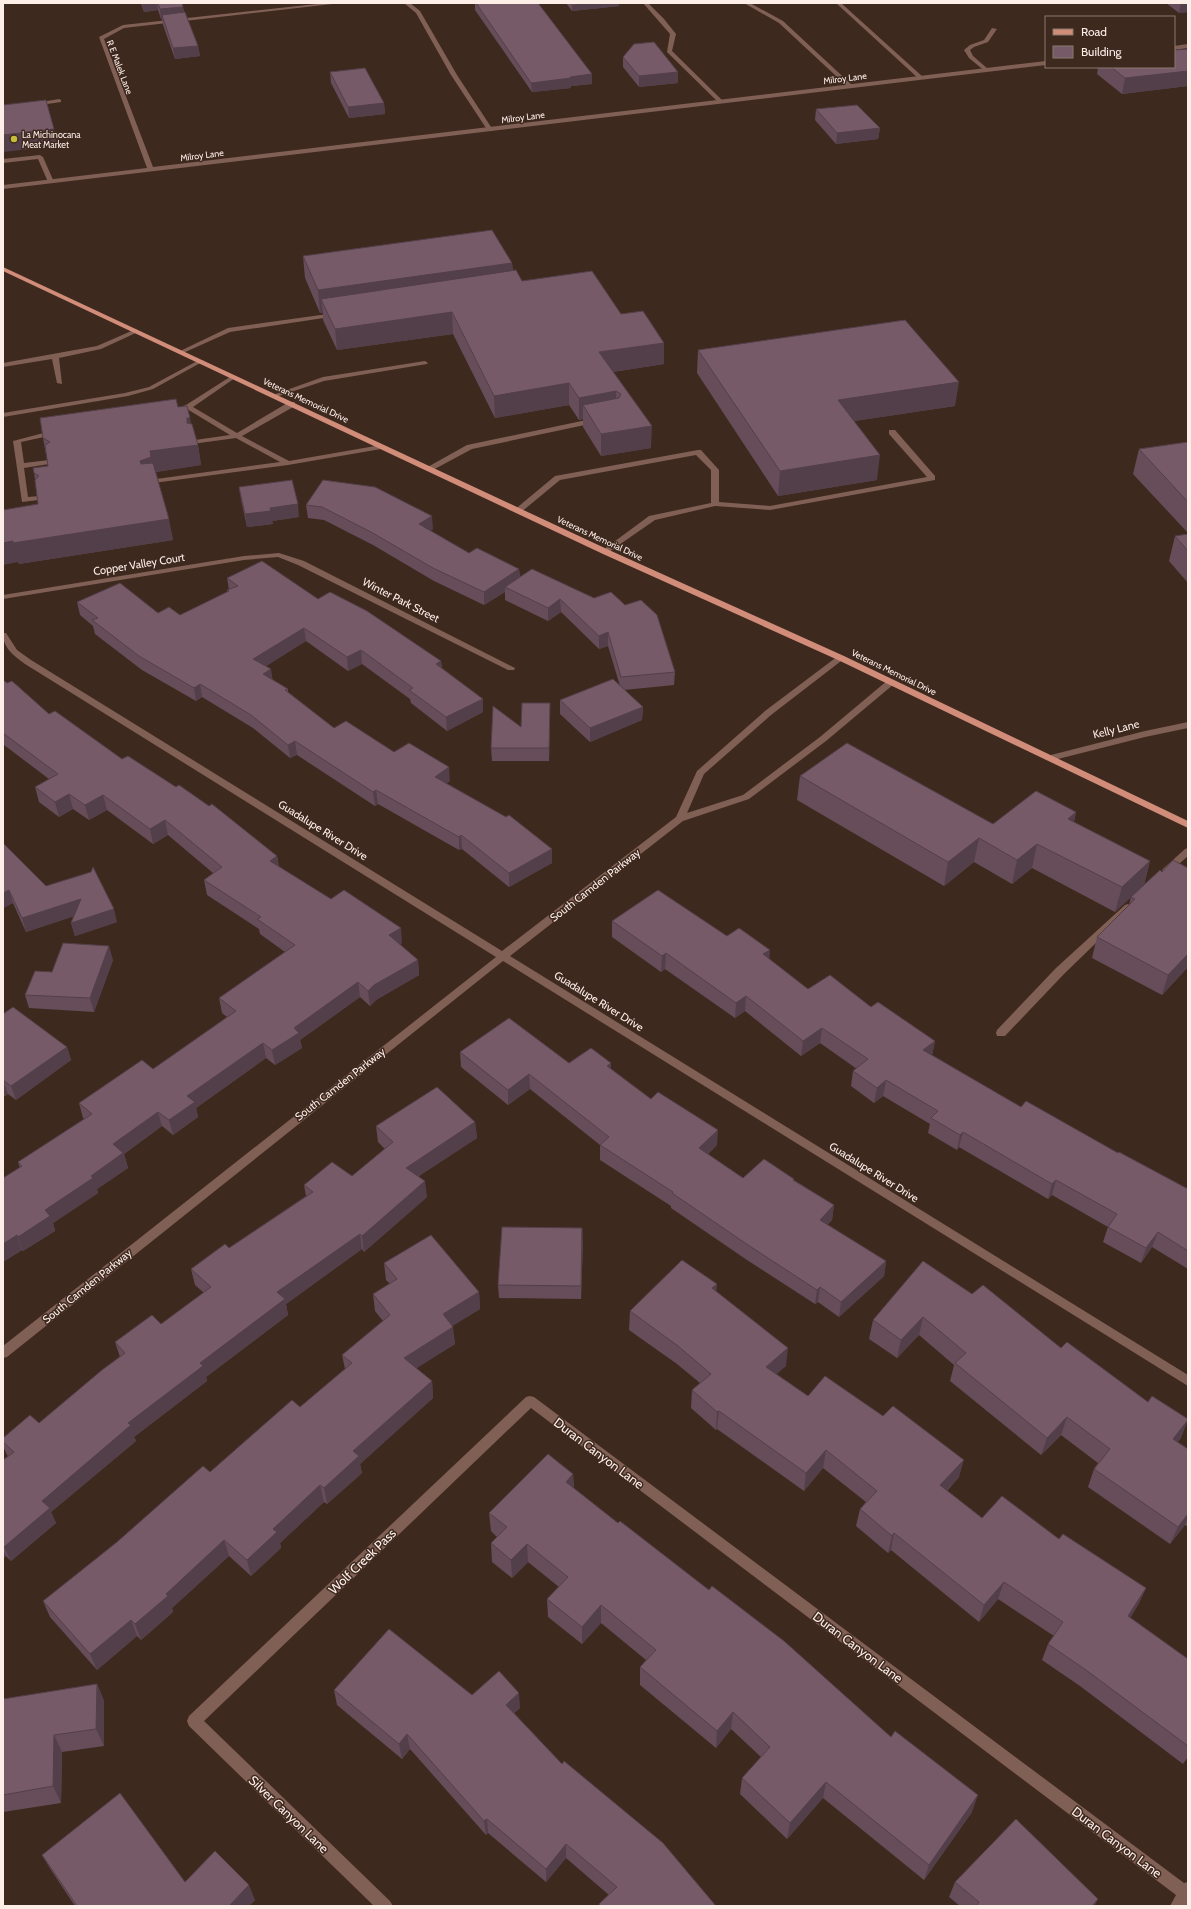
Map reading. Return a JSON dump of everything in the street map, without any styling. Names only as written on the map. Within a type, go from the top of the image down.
[{"type":"main road","name":"Veterans Memorial Drive","points":[[3,269],[606,552],[841,658],[1188,824]]},
{"type":"street","name":"R E Malek Lane","points":[[152,170],[101,38],[123,27],[339,3]]},
{"type":"street","points":[[406,3],[414,7],[418,12],[454,75],[490,130]]},
{"type":"street","points":[[645,3],[662,20],[673,34],[670,51],[721,102]]},
{"type":"street","points":[[746,3],[781,22],[851,86]]},
{"type":"street","points":[[838,3],[921,78]]},
{"type":"street","points":[[986,70],[971,57],[968,50],[972,46],[986,41],[988,36],[994,30]]},
{"type":"street","points":[[1175,48],[1187,47]]},
{"type":"street","name":"Milroy Lane","points":[[3,188],[1045,63]]},
{"type":"street","points":[[24,104],[59,101]]},
{"type":"street","points":[[3,161],[40,157],[51,182]]},
{"type":"street","points":[[181,352],[228,330],[344,313]]},
{"type":"street","points":[[3,365],[99,348],[136,331]]},
{"type":"street","points":[[55,357],[60,383]]},
{"type":"street","points":[[3,415],[126,395],[151,388],[201,362]]},
{"type":"street","points":[[274,396],[323,379],[425,363]]},
{"type":"street","points":[[165,412],[188,407],[233,376]]},
{"type":"street","points":[[195,442],[237,436],[292,404]]},
{"type":"street","points":[[188,407],[237,436],[288,462]]},
{"type":"street","points":[[428,469],[470,447],[607,418]]},
{"type":"street","points":[[39,498],[25,500],[18,441],[63,430]]},
{"type":"street","points":[[606,552],[652,518],[715,504],[770,508],[932,478],[892,432]]},
{"type":"street","points":[[149,482],[381,447]]},
{"type":"street","points":[[518,510],[558,478],[698,452],[715,470],[715,504]]},
{"type":"street","points":[[21,466],[49,462]]},
{"type":"street","name":"Copper Valley Court","points":[[3,597],[244,558],[279,555]]},
{"type":"street","name":"Winter Park Street","points":[[279,555],[302,563],[511,668]]},
{"type":"street","name":"Guadalupe River Drive","points":[[3,635],[14,652],[28,662],[1188,1381]]},
{"type":"street","name":"South Camden Parkway","points":[[680,819],[700,773],[768,713],[841,658]]},
{"type":"street","name":"South Camden Parkway","points":[[3,1353],[503,956],[680,819],[746,797],[823,739],[891,682]]},
{"type":"street","name":"Kelly Lane","points":[[1050,758],[1145,734],[1188,725]]},
{"type":"street","points":[[1161,877],[1188,851]]},
{"type":"street","points":[[1001,1033],[1060,971],[1138,898]]},
{"type":"street","name":"Wolf Creek Pass","points":[[194,1721],[530,1401]]},
{"type":"street","name":"Duran Canyon Lane","points":[[530,1401],[1185,1896]]},
{"type":"street","name":"Silver Canyon Lane","points":[[194,1721],[385,1906]]},
{"type":"building","points":[[158,3],[182,3],[183,7],[160,9]]},
{"type":"building","points":[[476,3],[538,3],[592,74],[531,83]]},
{"type":"building","points":[[570,3],[596,3],[572,5]]},
{"type":"building","points":[[185,12],[198,46],[173,48],[162,15]]},
{"type":"building","points":[[654,42],[678,72],[639,76],[623,57],[634,44]]},
{"type":"building","points":[[1188,49],[1188,71],[1125,78],[1112,68],[1175,68],[1175,50]]},
{"type":"building","points":[[365,68],[384,103],[348,107],[330,72]]},
{"type":"building","points":[[46,100],[54,129],[3,135],[3,105]]},
{"type":"building","points":[[857,105],[880,128],[837,133],[816,109]]},
{"type":"building","points":[[492,230],[512,263],[318,290],[303,256]]},
{"type":"building","points":[[516,270],[522,281],[592,271],[621,314],[643,311],[664,343],[599,352],[652,426],[601,434],[583,405],[619,398],[621,394],[616,391],[579,398],[569,383],[494,396],[452,312],[335,329],[321,299]]},
{"type":"building","points":[[905,320],[959,382],[838,400],[880,455],[780,471],[698,350]]},
{"type":"building","points":[[176,399],[178,407],[187,406],[190,418],[187,418],[187,423],[192,424],[198,445],[150,451],[151,457],[140,461],[141,464],[153,463],[169,519],[13,543],[13,541],[3,543],[3,510],[38,504],[35,480],[39,476],[34,473],[33,468],[48,466],[45,445],[50,442],[43,438],[40,418]]},
{"type":"building","points":[[1188,442],[1188,502],[1139,449]]},
{"type":"building","points":[[292,480],[298,504],[270,508],[271,511],[245,514],[239,487]]},
{"type":"building","points":[[323,480],[375,487],[432,516],[419,524],[469,553],[477,548],[519,569],[484,592],[433,568],[371,532],[322,507],[306,505]]},
{"type":"building","points":[[1188,534],[1188,551],[1175,536]]},
{"type":"building","points":[[262,561],[318,599],[330,592],[367,611],[441,661],[436,664],[483,699],[446,717],[409,690],[413,688],[361,650],[347,657],[304,628],[253,659],[271,669],[263,674],[288,689],[285,690],[334,728],[346,721],[394,752],[409,743],[449,767],[435,777],[506,817],[509,815],[552,849],[509,873],[461,835],[459,837],[376,790],[373,792],[295,741],[288,745],[251,715],[200,684],[194,688],[139,656],[92,620],[98,618],[77,602],[120,583],[158,613],[169,607],[180,615],[229,591],[227,590],[238,586],[227,578]]},
{"type":"building","points":[[532,569],[594,598],[611,592],[625,605],[641,600],[657,615],[675,672],[621,677],[608,632],[599,636],[560,599],[548,608],[505,587]]},
{"type":"building","points":[[613,679],[643,707],[590,728],[560,700]]},
{"type":"building","points":[[3,680],[7,683],[12,681],[49,714],[55,711],[122,759],[128,756],[176,787],[179,785],[209,806],[212,804],[277,856],[270,861],[331,899],[344,890],[401,928],[389,935],[418,960],[374,985],[368,991],[358,982],[294,1028],[299,1033],[272,1050],[263,1043],[187,1096],[195,1102],[169,1120],[158,1112],[113,1144],[123,1153],[91,1176],[93,1178],[45,1210],[50,1216],[18,1237],[17,1235],[3,1244],[3,1178],[22,1166],[18,1162],[92,1114],[79,1103],[142,1060],[153,1069],[236,1011],[219,998],[295,945],[257,919],[261,917],[204,880],[222,867],[165,820],[150,829],[103,795],[85,805],[69,794],[55,802],[35,787],[58,774],[3,733]]},
{"type":"building","points":[[522,703],[550,703],[549,748],[491,748],[493,706],[521,727]]},
{"type":"building","points":[[847,743],[993,824],[1036,791],[1076,812],[1068,819],[1150,861],[1122,887],[1037,844],[1017,860],[979,838],[948,862],[800,776]]},
{"type":"building","points":[[3,843],[46,886],[91,872],[93,867],[114,909],[71,923],[81,899],[22,918],[9,890],[3,893]]},
{"type":"building","points":[[1173,860],[1188,868],[1188,954],[1168,975],[1097,937],[1135,899],[1131,897],[1160,870],[1162,872]]},
{"type":"building","points":[[658,890],[727,936],[739,928],[770,950],[763,954],[808,989],[830,975],[871,1007],[878,1002],[935,1041],[923,1050],[1021,1107],[1026,1101],[1118,1153],[1119,1152],[1188,1189],[1188,1251],[1158,1232],[1146,1248],[1108,1227],[1117,1214],[1056,1180],[1052,1184],[963,1132],[960,1135],[931,1118],[938,1111],[886,1080],[877,1088],[853,1071],[868,1059],[822,1028],[803,1041],[746,996],[736,1003],[666,953],[662,956],[612,921]]},
{"type":"building","points":[[63,943],[109,946],[90,998],[25,995],[35,971],[52,972]]},
{"type":"building","points":[[13,1007],[67,1047],[11,1086],[3,1080],[3,1014]]},
{"type":"building","points":[[509,1018],[569,1063],[591,1048],[611,1063],[607,1066],[651,1099],[658,1092],[718,1130],[699,1148],[743,1178],[764,1159],[794,1179],[793,1180],[834,1205],[820,1220],[886,1261],[841,1302],[820,1287],[817,1290],[748,1245],[672,1193],[673,1192],[600,1145],[609,1137],[529,1074],[508,1090],[460,1052]]},
{"type":"building","points":[[437,1087],[475,1122],[406,1168],[425,1181],[362,1236],[360,1234],[277,1292],[285,1299],[200,1363],[203,1366],[128,1423],[131,1425],[42,1501],[50,1508],[4,1547],[3,1460],[14,1452],[3,1442],[3,1438],[30,1415],[39,1423],[102,1370],[125,1353],[115,1342],[152,1315],[161,1324],[211,1287],[191,1269],[225,1244],[229,1248],[313,1192],[304,1185],[332,1162],[352,1176],[393,1142],[376,1126]]},
{"type":"building","points":[[502,1227],[582,1228],[581,1286],[498,1285]]},
{"type":"building","points":[[431,1235],[479,1292],[443,1314],[453,1327],[404,1358],[432,1381],[353,1451],[359,1456],[324,1488],[320,1485],[273,1529],[277,1532],[247,1560],[224,1540],[166,1594],[168,1596],[135,1624],[131,1620],[90,1654],[43,1601],[117,1542],[203,1466],[210,1472],[292,1400],[300,1407],[352,1363],[342,1355],[390,1315],[373,1294],[397,1279],[384,1263]]},
{"type":"building","points":[[682,1260],[717,1284],[712,1288],[788,1348],[766,1367],[808,1396],[825,1376],[883,1416],[893,1406],[964,1460],[940,1485],[982,1518],[1002,1496],[1059,1539],[1063,1534],[1146,1588],[1128,1616],[1188,1659],[1188,1746],[1086,1670],[1048,1644],[1063,1622],[1004,1582],[984,1605],[894,1533],[892,1536],[860,1509],[877,1491],[826,1450],[806,1473],[719,1411],[717,1412],[692,1390],[711,1374],[678,1346],[630,1311]]},
{"type":"building","points":[[923,1261],[972,1294],[983,1285],[1061,1348],[1067,1342],[1148,1402],[1152,1396],[1188,1419],[1173,1439],[1188,1449],[1188,1514],[1178,1527],[1094,1469],[1110,1449],[1067,1417],[1047,1438],[955,1363],[966,1353],[923,1317],[901,1340],[873,1320]]},
{"type":"building","points":[[548,1454],[573,1474],[566,1482],[618,1523],[620,1521],[709,1590],[712,1586],[784,1641],[891,1737],[895,1731],[978,1795],[929,1865],[826,1782],[790,1823],[742,1778],[770,1747],[733,1712],[717,1731],[640,1667],[656,1650],[601,1605],[582,1627],[547,1599],[568,1577],[527,1544],[511,1560],[491,1543],[507,1527],[489,1513]]},
{"type":"building","points":[[389,1629],[472,1695],[499,1671],[519,1693],[506,1705],[562,1764],[564,1761],[663,1843],[716,1906],[600,1906],[599,1904],[617,1887],[566,1844],[546,1869],[487,1819],[484,1821],[407,1734],[399,1744],[334,1690]]},
{"type":"building","points":[[97,1684],[96,1729],[54,1735],[53,1786],[3,1795],[3,1699]]},
{"type":"building","points":[[120,1793],[185,1882],[215,1851],[249,1885],[229,1906],[77,1906],[42,1855]]},
{"type":"building","points":[[1016,1819],[1098,1899],[1092,1906],[979,1906],[977,1905],[979,1902],[955,1882]]},
{"type":"place","name":"La Michinocana Meat Market","points":[[14,139]]}]
